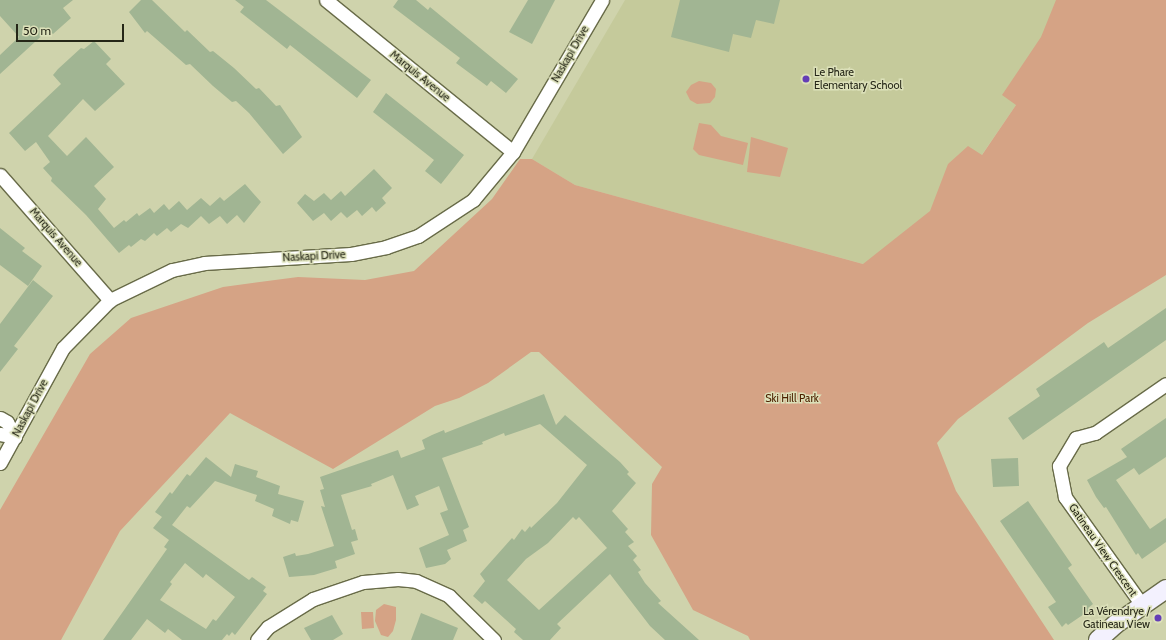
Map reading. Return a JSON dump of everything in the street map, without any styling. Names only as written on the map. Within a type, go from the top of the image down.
[{"type":"street","name":"Marquis Avenue","points":[[326,0],[513,152]]},
{"type":"street","name":"Naskapi Drive","points":[[0,463],[62,348],[110,300],[172,270],[197,264],[351,254],[386,247],[418,236],[473,200],[513,152],[602,0]]},
{"type":"street","name":"Marquis Avenue","points":[[0,175],[110,300]]},
{"type":"street","name":"Gatineau View Crescent","points":[[1142,605],[1065,497],[1059,466],[1076,438],[1095,433],[1166,384]]},
{"type":"street","points":[[0,418],[7,422],[15,437]]},
{"type":"street","points":[[0,434],[15,437]]},
{"type":"street","points":[[257,640],[268,627],[313,599],[363,582],[398,579],[416,581],[449,596],[494,640]]},
{"type":"street","points":[[1098,640],[1116,624],[1166,589]]},
{"type":"shaded area","name":"Le Phare Elementary School","points":[[625,0],[1088,0],[900,274],[575,185],[532,159]]},
{"type":"green space","name":"Ski Hill Park","points":[[1056,0],[1166,0],[1166,275],[1088,323],[958,419],[937,443],[956,491],[1054,640],[750,640],[748,636],[693,610],[651,535],[652,484],[662,467],[539,352],[531,352],[488,383],[459,398],[435,406],[333,469],[230,413],[120,531],[61,640],[0,640],[0,510],[90,354],[131,318],[223,287],[298,277],[365,280],[414,271],[492,199],[520,159],[532,159],[575,185],[863,264],[930,211],[948,164],[968,146],[982,155],[1016,105],[1002,95],[1041,37]]},
{"type":"green space","points":[[699,81],[711,83],[716,89],[715,97],[710,103],[697,104],[690,100],[686,92],[691,85]]},
{"type":"green space","points":[[699,123],[711,125],[721,136],[748,143],[743,165],[699,155],[693,149]]},
{"type":"green space","points":[[751,137],[788,148],[780,177],[747,172]]},
{"type":"green space","points":[[384,604],[396,607],[396,620],[393,631],[388,637],[381,635],[375,621],[376,610]]},
{"type":"green space","points":[[361,612],[373,612],[374,628],[362,629]]},
{"type":"building","points":[[0,0],[73,0],[63,8],[71,18],[53,34],[48,30],[0,74],[0,55],[19,37],[0,16]]},
{"type":"building","points":[[141,0],[152,0],[185,32],[187,30],[210,52],[213,51],[256,89],[259,88],[276,106],[280,105],[302,137],[283,154],[249,113],[236,101],[232,102],[190,64],[186,65],[147,31],[145,33],[129,12]]},
{"type":"building","points":[[235,0],[266,0],[371,80],[357,98],[290,45],[287,49],[240,12],[244,7]]},
{"type":"building","points":[[398,0],[416,0],[428,10],[430,7],[518,79],[506,93],[491,81],[487,86],[456,63],[460,58],[393,7]]},
{"type":"building","points":[[528,0],[555,0],[532,44],[509,32]]},
{"type":"building","points":[[680,0],[780,0],[774,24],[756,20],[751,38],[733,34],[729,52],[671,37]]},
{"type":"building","points":[[94,41],[111,59],[106,64],[125,84],[95,111],[83,99],[48,136],[67,156],[86,137],[114,167],[94,186],[106,199],[98,209],[114,228],[124,220],[126,222],[137,213],[139,216],[150,208],[154,213],[164,204],[169,210],[179,201],[187,210],[201,198],[210,206],[220,197],[224,201],[245,184],[261,202],[244,223],[237,215],[227,224],[220,216],[209,224],[201,216],[188,228],[181,224],[171,232],[167,228],[157,236],[154,233],[145,241],[141,239],[131,247],[129,245],[119,253],[86,215],[51,181],[52,178],[43,168],[50,162],[36,142],[25,151],[9,133],[61,84],[53,75],[58,69],[81,48],[84,49]]},
{"type":"building","points":[[386,93],[464,155],[441,184],[425,171],[434,160],[373,112]]},
{"type":"building","points":[[374,169],[392,188],[382,198],[386,203],[376,212],[372,207],[362,216],[357,210],[347,218],[341,212],[331,221],[324,213],[313,221],[297,203],[305,194],[314,201],[324,193],[331,200],[341,191],[345,196]]},
{"type":"building","points":[[0,228],[25,248],[22,251],[42,266],[28,286],[0,265]]},
{"type":"building","points":[[33,280],[53,296],[14,346],[18,349],[0,372],[0,324]]},
{"type":"building","points":[[1166,308],[1166,340],[1023,440],[1008,418],[1040,396],[1036,389],[1104,342],[1108,348]]},
{"type":"building","points":[[544,394],[556,425],[565,415],[620,462],[629,472],[627,474],[636,483],[612,511],[628,529],[625,532],[634,542],[628,546],[637,556],[633,560],[641,570],[638,572],[645,583],[661,601],[658,603],[699,640],[665,640],[650,626],[610,574],[557,624],[561,628],[550,640],[523,640],[514,632],[516,629],[485,601],[482,604],[473,596],[485,581],[480,574],[512,538],[514,540],[522,529],[525,532],[530,526],[531,528],[557,503],[587,465],[540,424],[505,436],[504,433],[482,442],[483,444],[442,458],[469,527],[463,530],[467,541],[447,550],[451,559],[445,564],[426,568],[419,548],[449,535],[440,513],[448,510],[439,486],[415,496],[419,505],[407,510],[393,475],[371,484],[372,486],[341,495],[352,530],[355,529],[358,540],[351,542],[355,554],[335,561],[337,568],[314,575],[289,577],[283,557],[295,553],[296,556],[308,554],[334,546],[321,506],[325,507],[320,490],[324,489],[320,477],[398,450],[401,458],[425,449],[422,440],[444,430],[445,433]],"holes":[[[573,517],[576,520],[579,517],[607,548],[539,610],[507,580],[526,559],[548,543]]]},
{"type":"building","points":[[1166,418],[1166,457],[1139,475],[1134,468],[1116,480],[1150,529],[1166,518],[1166,542],[1142,559],[1138,553],[1136,555],[1106,507],[1104,508],[1096,497],[1087,480],[1127,457],[1121,449]]},
{"type":"building","points":[[206,457],[231,477],[235,464],[258,471],[256,477],[280,486],[278,494],[304,501],[298,522],[291,520],[290,524],[272,516],[274,509],[255,501],[257,495],[215,481],[190,508],[187,506],[172,525],[249,580],[252,577],[266,587],[263,591],[267,594],[235,635],[232,632],[229,636],[227,634],[222,640],[182,640],[168,629],[165,633],[147,619],[131,640],[103,640],[167,549],[164,547],[169,540],[153,528],[162,517],[155,512],[170,492],[172,494],[187,474],[190,476]],"holes":[[[185,563],[203,578],[206,574],[235,597],[216,621],[213,619],[206,629],[160,600],[172,584],[170,582]]]},
{"type":"building","points":[[1018,458],[1019,486],[993,487],[991,459]]},
{"type":"building","points":[[1028,501],[1072,565],[1068,568],[1093,604],[1088,608],[1090,610],[1068,625],[1066,623],[1062,627],[1048,607],[1056,602],[1000,521]]},
{"type":"building","points":[[421,613],[458,628],[453,640],[411,640]]},
{"type":"building","points":[[332,615],[343,634],[333,640],[311,640],[304,628]]},
{"type":"place","name":"Le Phare Elementary School","points":[[806,79]]},
{"type":"place","name":"La Vérendrye / Gatineau View","points":[[1158,618]]}]
